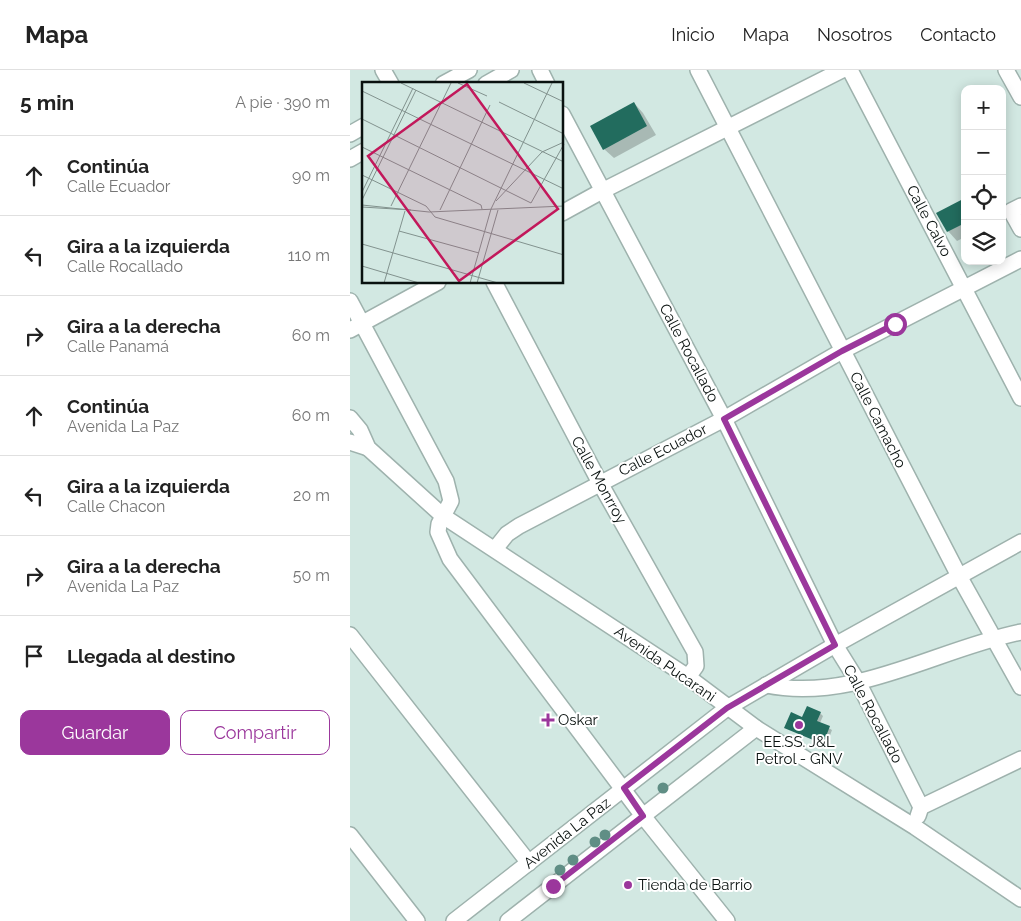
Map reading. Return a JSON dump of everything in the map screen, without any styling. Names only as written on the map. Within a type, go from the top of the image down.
[{"type":"street","points":[[383,70],[389,82]]},
{"type":"street","points":[[447,82],[469,70]]},
{"type":"street","points":[[490,82],[511,70]]},
{"type":"street","points":[[540,70],[546,82]]},
{"type":"street","name":"Calle Camacho","points":[[698,70],[959,576],[1021,687]]},
{"type":"street","points":[[564,212],[842,70]]},
{"type":"street","name":"Calle Calvo","points":[[850,70],[1021,398]]},
{"type":"street","points":[[1006,70],[1021,97]]},
{"type":"street","name":"Calle Rocallado","points":[[564,118],[724,419],[835,645],[858,682],[921,807]]},
{"type":"street","points":[[350,134],[362,127]]},
{"type":"street","points":[[350,159],[362,152]]},
{"type":"street","points":[[1021,206],[1011,211],[1021,229]]},
{"type":"street","name":"Calle Ecuador","points":[[495,549],[504,537],[520,526],[724,419],[842,351],[1021,259]]},
{"type":"street","points":[[356,327],[434,284]]},
{"type":"street","name":"Calle Monrroy","points":[[495,284],[600,483],[695,652],[696,666],[688,677]]},
{"type":"street","points":[[350,301],[356,327],[446,481],[451,501],[443,516],[438,532],[450,559],[624,788],[643,816],[727,921]]},
{"type":"street","name":"Avenida Pucarani","points":[[350,418],[360,430],[368,448]]},
{"type":"street","name":"Avenida Pucarani","points":[[350,442],[368,448],[443,516],[688,677],[756,728],[915,827],[1021,899]]},
{"type":"street","name":"Avenida La Paz","points":[[454,921],[727,708],[835,645],[1021,542]]},
{"type":"street","points":[[766,685],[798,690],[858,682],[993,638],[1021,632]]},
{"type":"street","points":[[350,635],[529,862]]},
{"type":"street","points":[[508,921],[756,728]]},
{"type":"street","points":[[915,827],[921,807],[1021,759]]},
{"type":"street","points":[[350,835],[417,921]]},
{"type":"building","points":[[634,102],[647,126],[603,150],[590,126]]},
{"type":"building","points":[[961,200],[961,225],[947,232],[936,213]]},
{"type":"building","points":[[807,706],[821,712],[817,721],[830,726],[823,744],[784,728],[791,712],[802,717]]},
{"type":"place","name":"Oskar","points":[[548,720]]},
{"type":"place","name":"EE.SS. J&L Petrol - GNV","points":[[799,725]]},
{"type":"place","name":"Tienda de Barrio","points":[[628,885]]},
{"type":"route","points":[[553,886],[643,816],[624,788],[727,708],[835,645],[724,419],[842,351],[895,324]]}]
